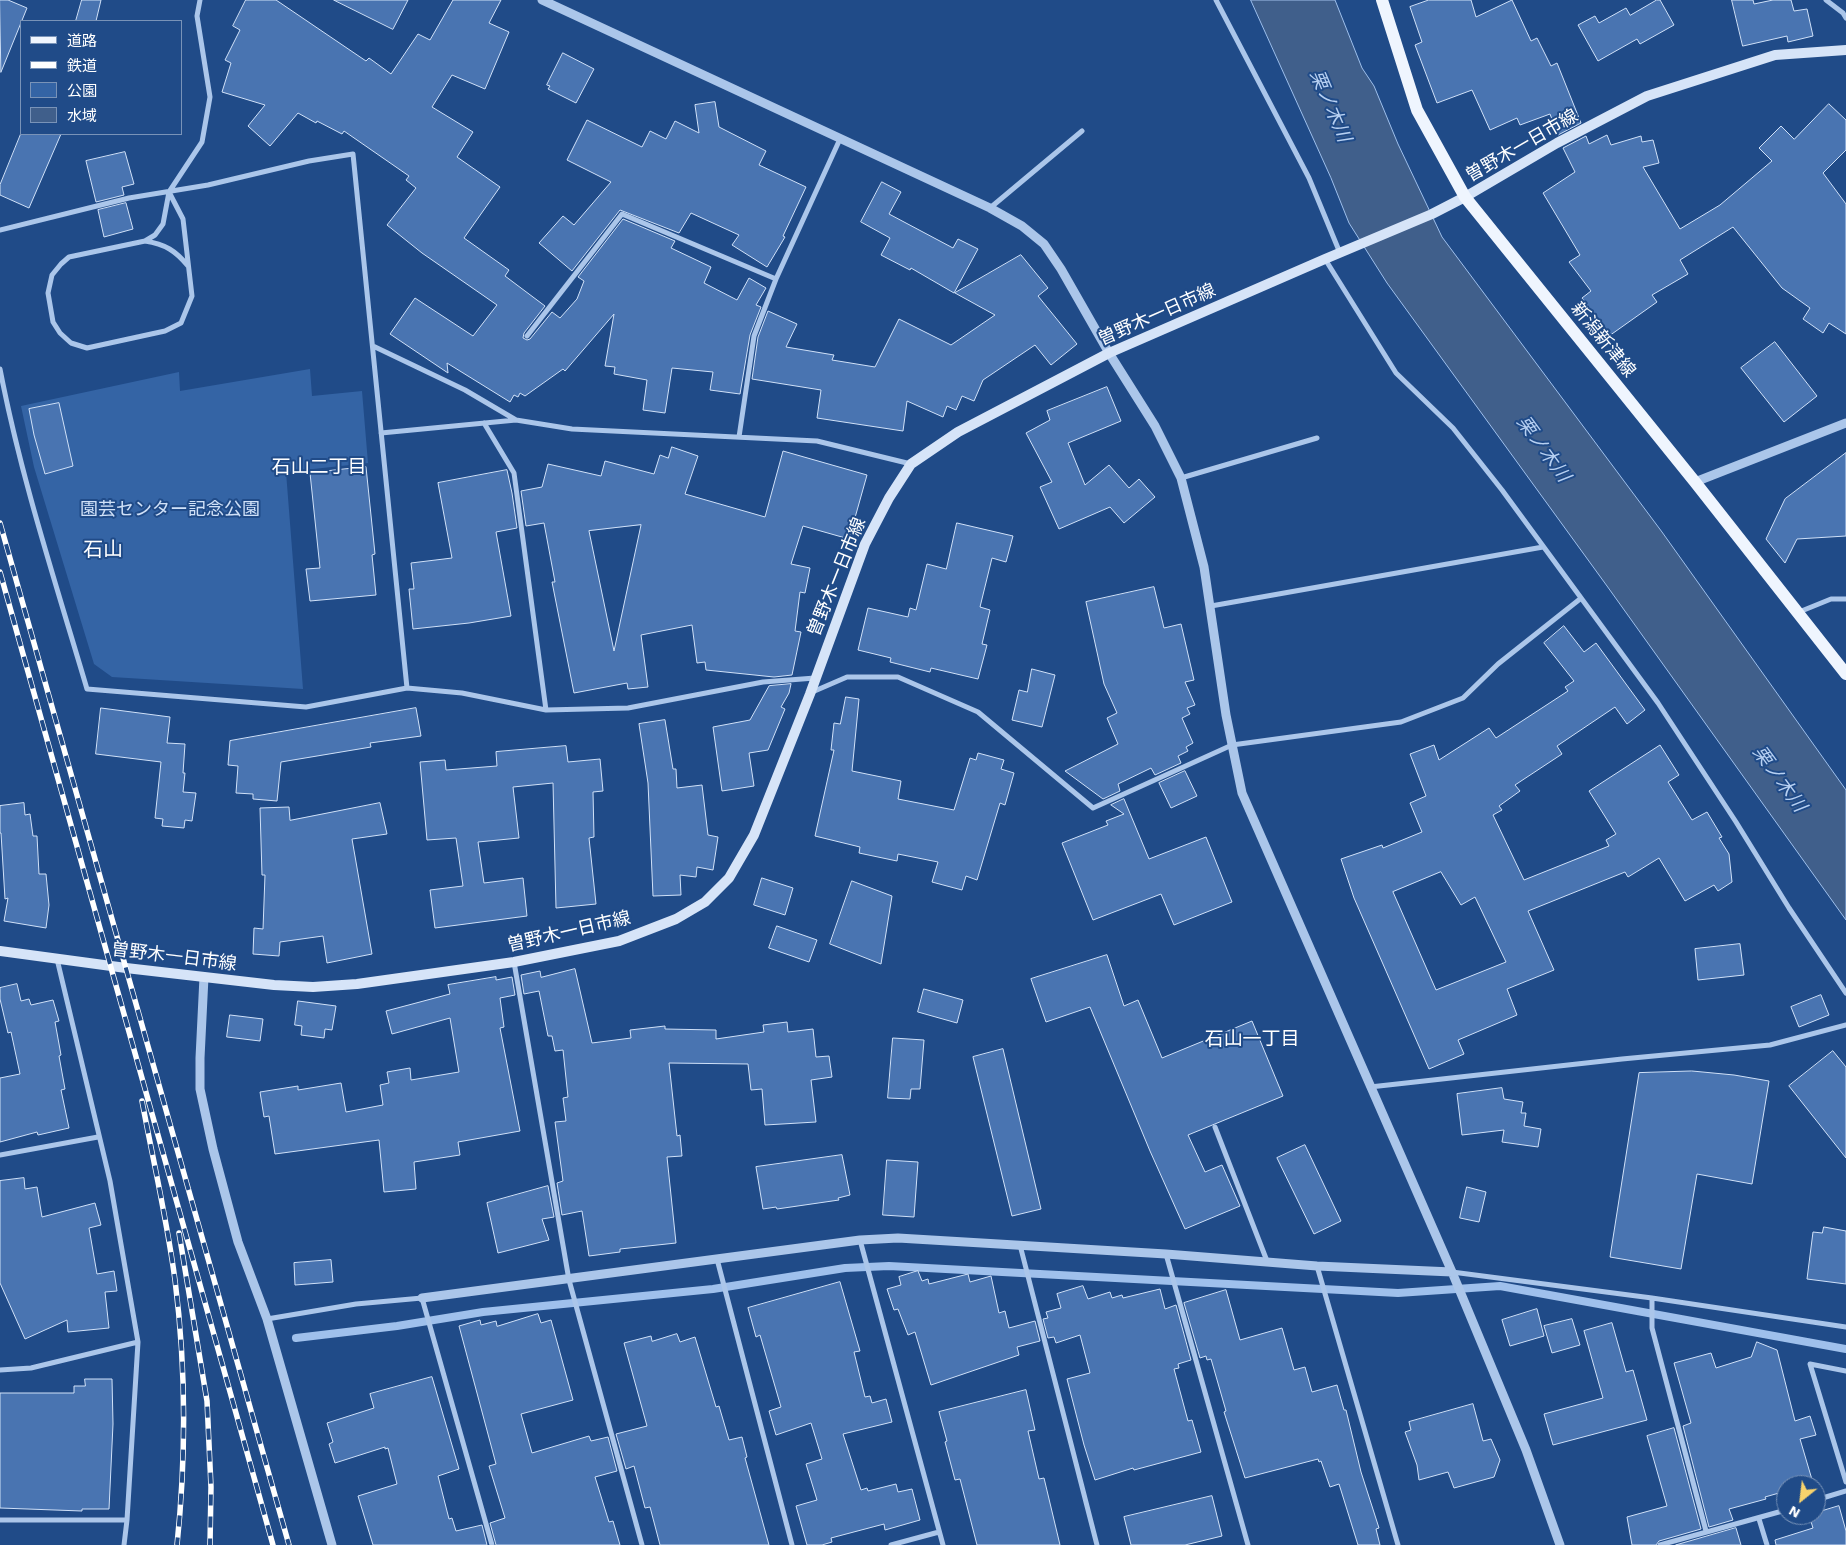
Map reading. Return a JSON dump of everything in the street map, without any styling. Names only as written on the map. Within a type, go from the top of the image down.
[{"type":"main road","name":"新潟新津線","points":[[1382,0],[1417,110],[1465,197],[1695,482],[1846,674]]},
{"type":"main road","name":"曽野木一日市線","points":[[0,951],[204,977],[313,987],[357,984],[514,962],[620,941],[676,919],[705,902],[729,878],[754,836],[810,694],[865,544],[889,498],[911,464],[958,432],[1109,353],[1325,258],[1432,214],[1465,197],[1557,143],[1646,96],[1774,55],[1846,50]]},
{"type":"street","points":[[169,192],[183,219],[192,296],[181,323],[165,331],[87,348],[71,343],[60,333],[53,322],[48,293],[52,275],[70,257],[145,241],[156,235],[163,224],[169,192],[202,142],[210,97],[197,16],[200,0]]},
{"type":"street","points":[[542,0],[990,208],[1022,226],[1044,244],[1061,269],[1109,353],[1154,426],[1181,478],[1204,567],[1226,715],[1242,793],[1452,1272],[1526,1450],[1560,1545]]},
{"type":"street","points":[[1216,0],[1309,178],[1340,253]]},
{"type":"street","points":[[1826,0],[1846,18]]},
{"type":"street","points":[[990,208],[1082,131]]},
{"type":"street","points":[[740,437],[754,336],[776,279],[840,139]]},
{"type":"street","points":[[0,230],[129,198],[208,185],[308,161],[353,154],[406,688]]},
{"type":"street","points":[[527,336],[622,214],[776,279]]},
{"type":"street","points":[[145,241],[169,247],[179,254],[188,266]]},
{"type":"street","points":[[1325,258],[1396,373],[1453,428],[1502,490],[1658,703],[1736,822],[1789,908],[1846,993]]},
{"type":"street","points":[[373,346],[465,390],[516,420]]},
{"type":"street","points":[[0,369],[9,412],[48,560],[88,689],[306,707],[406,688],[462,693],[546,710],[628,708],[763,682],[816,678]]},
{"type":"street","points":[[382,433],[516,420],[572,429],[817,441],[911,464]]},
{"type":"street","points":[[484,423],[514,473],[546,710]]},
{"type":"street","points":[[1695,482],[1846,423]]},
{"type":"street","points":[[1181,478],[1317,438]]},
{"type":"street","points":[[1211,606],[1543,548]]},
{"type":"street","points":[[810,694],[847,677],[898,677],[978,712],[1093,808],[1232,744],[1401,722],[1463,698],[1498,664],[1580,599]]},
{"type":"street","points":[[1798,612],[1831,599],[1846,599]]},
{"type":"street","points":[[57,959],[110,1181],[138,1342],[128,1520],[124,1545]]},
{"type":"street","points":[[514,962],[569,1280],[642,1545]]},
{"type":"street","points":[[204,977],[200,1088],[213,1149],[238,1242],[267,1319],[332,1545]]},
{"type":"street","points":[[1370,1087],[1612,1060],[1770,1046],[1846,1025]]},
{"type":"street","points":[[1215,1127],[1267,1261]]},
{"type":"street","points":[[0,1155],[98,1137]]},
{"type":"street","points":[[267,1319],[356,1304],[569,1280],[860,1240],[898,1238],[1166,1254],[1317,1266],[1452,1272],[1652,1298],[1846,1327]]},
{"type":"street","points":[[860,1240],[943,1545]]},
{"type":"street","points":[[1020,1245],[1097,1545]]},
{"type":"street","points":[[1166,1254],[1248,1545]]},
{"type":"street","points":[[717,1259],[792,1545]]},
{"type":"street","points":[[1317,1266],[1398,1545]]},
{"type":"street","points":[[422,1298],[492,1545]]},
{"type":"street","points":[[1652,1298],[1652,1328],[1706,1531]]},
{"type":"street","points":[[0,1370],[31,1368],[138,1342]]},
{"type":"street","points":[[1846,1371],[1810,1364],[1846,1482]]},
{"type":"street","points":[[1826,1497],[1846,1491]]},
{"type":"street","points":[[1660,1545],[1776,1513]]},
{"type":"street","points":[[1760,1519],[1767,1545]]},
{"type":"street","points":[[0,1520],[128,1520]]},
{"type":"street","points":[[891,1545],[939,1532]]},
{"type":"green space","name":"園芸センター記念公園","points":[[310,369],[312,396],[362,391],[368,463],[286,472],[303,689],[112,677],[94,664],[34,467],[21,406],[179,372],[180,391]]},
{"type":"water","name":"栗ノ木川","points":[[1251,0],[1335,0],[1362,68],[1374,86],[1398,144],[1442,237],[1662,532],[1846,790],[1846,920],[1387,283],[1349,223],[1331,178]]},
{"type":"building","points":[[0,0],[8,0],[27,8],[22,20],[20,20],[20,25],[1,72]]},
{"type":"building","points":[[82,0],[101,0],[96,20],[76,20]]},
{"type":"building","points":[[246,0],[276,0],[366,61],[369,58],[391,74],[418,34],[430,40],[453,0],[501,0],[489,23],[509,32],[485,89],[452,75],[432,107],[473,132],[457,157],[500,187],[464,238],[509,270],[505,276],[545,306],[524,333],[523,338],[530,339],[552,312],[560,318],[577,299],[584,281],[578,277],[623,219],[675,241],[671,248],[711,267],[704,283],[737,300],[749,278],[766,288],[756,305],[761,307],[750,335],[740,394],[710,390],[713,372],[672,368],[665,413],[643,410],[647,380],[614,374],[615,367],[605,366],[614,314],[565,371],[563,369],[525,396],[520,393],[518,397],[514,395],[510,402],[447,363],[448,373],[390,334],[415,298],[473,336],[497,305],[422,253],[387,225],[416,188],[406,180],[409,176],[344,131],[342,134],[298,113],[270,146],[248,126],[265,105],[222,92],[231,63],[225,60],[240,30],[233,26]]},
{"type":"building","points":[[334,0],[408,0],[393,29]]},
{"type":"building","points":[[1429,0],[1471,0],[1476,17],[1512,0],[1531,41],[1537,38],[1551,66],[1557,63],[1581,123],[1558,135],[1550,114],[1520,125],[1517,118],[1490,130],[1472,90],[1437,103],[1415,45],[1422,42],[1410,7]]},
{"type":"building","points":[[1660,0],[1674,25],[1640,44],[1637,39],[1598,61],[1578,25],[1595,16],[1599,23],[1626,8],[1630,15]]},
{"type":"building","points":[[1732,0],[1753,0],[1754,4],[1773,0],[1791,0],[1794,11],[1807,9],[1813,36],[1788,42],[1787,36],[1743,46]]},
{"type":"building","points":[[563,53],[594,69],[576,103],[548,89],[550,86],[547,85]]},
{"type":"building","points":[[715,102],[719,127],[766,151],[759,165],[806,187],[783,236],[785,237],[767,267],[732,245],[739,235],[691,213],[679,233],[620,210],[572,271],[539,243],[563,216],[574,225],[611,182],[567,160],[587,120],[642,147],[650,131],[666,139],[675,121],[699,133],[695,105]]},
{"type":"building","points":[[1829,104],[1846,120],[1846,150],[1823,173],[1846,204],[1846,334],[1829,323],[1823,333],[1803,319],[1810,308],[1782,288],[1733,227],[1680,260],[1688,274],[1652,295],[1657,302],[1609,336],[1582,298],[1591,291],[1569,262],[1580,255],[1543,193],[1575,172],[1563,148],[1586,136],[1589,144],[1607,135],[1611,145],[1641,136],[1642,142],[1653,140],[1659,163],[1643,167],[1680,229],[1720,205],[1772,161],[1759,148],[1781,126],[1794,139]]},
{"type":"building","points":[[21,135],[61,135],[29,208],[0,195],[0,185]]},
{"type":"building","points":[[125,152],[134,184],[122,187],[124,195],[96,202],[86,161]]},
{"type":"building","points":[[882,182],[901,192],[889,214],[953,248],[958,239],[978,249],[954,293],[911,268],[910,270],[881,255],[890,238],[861,222]]},
{"type":"building","points":[[126,203],[133,229],[104,237],[98,210]]},
{"type":"building","points":[[1021,255],[1048,288],[1038,296],[1077,344],[1051,365],[1035,345],[983,380],[974,401],[962,396],[956,410],[947,406],[943,417],[907,401],[903,431],[817,418],[821,390],[752,379],[758,337],[768,311],[797,324],[786,347],[834,355],[832,360],[875,367],[899,319],[951,345],[995,315],[955,293]]},
{"type":"building","points":[[1775,342],[1817,396],[1784,422],[1741,368]]},
{"type":"building","points":[[1107,387],[1121,421],[1068,443],[1085,485],[1109,465],[1129,488],[1139,479],[1155,497],[1124,523],[1110,507],[1059,529],[1040,487],[1052,482],[1026,433],[1050,420],[1047,411]]},
{"type":"building","points":[[59,403],[73,466],[45,474],[29,409]]},
{"type":"building","points":[[672,447],[698,456],[685,494],[765,517],[783,451],[867,475],[849,539],[803,526],[791,564],[810,568],[805,593],[800,592],[795,631],[801,632],[792,675],[774,677],[706,670],[705,662],[697,663],[692,625],[641,635],[648,687],[628,689],[627,683],[574,693],[552,582],[555,582],[544,523],[526,526],[521,491],[542,487],[548,464],[601,476],[605,461],[654,474],[660,455],[668,458]],"holes":[[[641,525],[614,651],[589,531]]]},
{"type":"building","points":[[1846,453],[1846,536],[1797,539],[1785,563],[1766,539],[1785,499]]},
{"type":"building","points":[[366,467],[375,554],[372,555],[376,595],[310,601],[306,569],[320,568],[310,473]]},
{"type":"building","points":[[507,470],[517,528],[496,532],[511,616],[413,629],[409,589],[414,589],[411,563],[452,558],[438,483]]},
{"type":"building","points":[[957,523],[1013,536],[1006,562],[992,558],[980,607],[990,610],[982,644],[987,645],[978,679],[931,668],[930,672],[890,662],[891,658],[858,650],[868,608],[908,617],[910,608],[916,610],[927,564],[946,569]]},
{"type":"building","points":[[1154,587],[1164,628],[1181,624],[1194,680],[1185,682],[1195,705],[1187,708],[1190,714],[1182,718],[1193,743],[1186,747],[1188,751],[1178,756],[1181,763],[1155,775],[1151,768],[1118,784],[1120,791],[1103,799],[1065,771],[1118,744],[1107,718],[1117,713],[1104,684],[1086,602]]},
{"type":"building","points":[[1564,626],[1584,652],[1596,643],[1645,710],[1627,724],[1615,707],[1557,746],[1562,754],[1515,785],[1520,791],[1499,806],[1502,810],[1493,815],[1524,880],[1609,846],[1606,840],[1616,834],[1589,791],[1660,745],[1679,775],[1668,782],[1692,820],[1707,812],[1722,837],[1719,838],[1729,854],[1732,882],[1718,891],[1714,885],[1685,901],[1659,858],[1628,877],[1625,872],[1528,911],[1554,970],[1507,989],[1517,1015],[1458,1040],[1464,1054],[1429,1069],[1354,898],[1341,859],[1382,845],[1383,848],[1422,832],[1410,803],[1426,796],[1410,754],[1434,745],[1439,760],[1489,728],[1496,738],[1568,691],[1565,687],[1574,681],[1544,643]],"holes":[[[1441,872],[1461,905],[1475,897],[1506,962],[1436,990],[1393,892]]]},
{"type":"building","points":[[1032,669],[1055,675],[1042,727],[1012,720],[1019,690],[1027,692]]},
{"type":"building","points":[[791,684],[789,693],[781,707],[785,709],[768,750],[749,753],[754,786],[722,791],[713,727],[750,720],[769,686]]},
{"type":"building","points":[[846,697],[859,699],[852,771],[901,781],[898,799],[954,810],[970,758],[976,760],[978,753],[1004,760],[1001,769],[1014,773],[1005,805],[1000,803],[977,880],[966,876],[962,890],[932,882],[938,862],[898,854],[897,861],[859,853],[860,847],[815,836],[834,750],[831,750],[834,723],[840,724]]},
{"type":"building","points":[[101,708],[170,717],[167,743],[185,744],[183,792],[196,793],[192,821],[185,820],[184,828],[162,826],[163,819],[155,818],[161,762],[96,754]]},
{"type":"building","points":[[416,708],[421,736],[370,743],[371,747],[281,762],[277,801],[253,799],[253,794],[236,793],[238,766],[228,765],[230,741]]},
{"type":"building","points":[[665,720],[673,769],[676,769],[677,788],[702,785],[708,835],[718,837],[713,870],[697,867],[696,877],[680,875],[681,895],[653,896],[648,783],[639,724]]},
{"type":"building","points":[[566,746],[568,762],[600,759],[603,791],[593,792],[594,837],[589,838],[596,904],[556,908],[553,783],[513,787],[519,838],[478,842],[484,883],[523,878],[527,916],[435,928],[430,890],[463,886],[456,838],[427,840],[420,762],[445,760],[446,770],[497,766],[496,752]]},
{"type":"building","points":[[1185,771],[1197,796],[1171,808],[1159,783]]},
{"type":"building","points":[[1124,799],[1149,859],[1206,837],[1232,902],[1174,925],[1161,894],[1093,920],[1062,843],[1108,825],[1106,821],[1124,814],[1111,805]]},
{"type":"building","points":[[24,803],[25,815],[30,814],[33,836],[37,836],[39,874],[46,874],[49,905],[46,928],[4,921],[8,898],[5,899],[0,806]]},
{"type":"building","points":[[380,803],[387,834],[352,839],[372,954],[327,963],[323,936],[280,942],[279,956],[253,954],[254,928],[263,929],[265,875],[262,875],[260,808],[289,807],[290,820]]},
{"type":"building","points":[[762,878],[793,888],[785,915],[754,905]]},
{"type":"building","points":[[852,881],[892,896],[881,964],[830,944]]},
{"type":"building","points":[[777,926],[817,940],[809,962],[769,948]]},
{"type":"building","points":[[1740,944],[1744,975],[1698,980],[1695,949]]},
{"type":"building","points":[[1107,955],[1124,1006],[1138,1000],[1162,1058],[1252,1021],[1283,1096],[1188,1135],[1205,1172],[1222,1165],[1240,1206],[1185,1229],[1090,1007],[1046,1022],[1031,979]]},
{"type":"building","points":[[575,969],[592,1043],[631,1038],[630,1030],[665,1026],[665,1029],[716,1030],[716,1039],[764,1032],[763,1025],[787,1022],[788,1032],[813,1029],[816,1057],[829,1056],[832,1077],[811,1080],[816,1122],[765,1125],[762,1089],[751,1090],[748,1064],[669,1063],[677,1136],[680,1135],[682,1156],[667,1157],[676,1243],[620,1249],[620,1252],[589,1256],[582,1211],[562,1215],[557,1183],[563,1181],[555,1122],[566,1121],[563,1098],[568,1097],[563,1050],[555,1051],[552,1036],[548,1036],[539,991],[524,994],[521,975],[540,971],[541,977]]},
{"type":"building","points":[[496,977],[496,980],[512,977],[515,995],[500,998],[504,1027],[500,1028],[520,1131],[458,1142],[460,1155],[414,1162],[416,1189],[384,1192],[379,1140],[275,1154],[269,1116],[264,1117],[260,1092],[298,1086],[298,1090],[341,1083],[346,1112],[383,1105],[380,1085],[389,1083],[387,1072],[410,1068],[411,1080],[459,1072],[450,1018],[392,1034],[386,1011],[450,994],[448,985]]},
{"type":"building","points":[[17,984],[21,1001],[29,999],[31,1005],[53,1000],[59,1021],[55,1022],[65,1089],[61,1090],[69,1128],[38,1135],[37,1132],[0,1142],[0,1078],[20,1074],[11,1032],[8,1033],[0,999],[0,988]]},
{"type":"building","points":[[924,989],[963,1000],[957,1023],[918,1012]]},
{"type":"building","points":[[1821,995],[1829,1015],[1799,1027],[1791,1007]]},
{"type":"building","points":[[298,1001],[336,1006],[332,1030],[325,1029],[324,1038],[301,1035],[302,1026],[295,1025]]},
{"type":"building","points":[[230,1015],[263,1019],[260,1041],[227,1037]]},
{"type":"building","points":[[893,1038],[924,1040],[920,1089],[911,1089],[910,1099],[888,1098]]},
{"type":"building","points":[[1003,1049],[1041,1209],[1012,1216],[973,1057]]},
{"type":"building","points":[[1833,1051],[1846,1067],[1846,1158],[1789,1086]]},
{"type":"building","points":[[1692,1071],[1769,1081],[1752,1184],[1697,1174],[1681,1269],[1610,1257],[1639,1073]]},
{"type":"building","points":[[1502,1088],[1504,1099],[1523,1102],[1521,1113],[1526,1113],[1524,1126],[1541,1129],[1538,1147],[1502,1142],[1504,1130],[1462,1135],[1457,1094]]},
{"type":"building","points":[[1305,1145],[1341,1221],[1314,1234],[1277,1158]]},
{"type":"building","points":[[842,1155],[850,1195],[838,1198],[839,1200],[777,1209],[776,1207],[763,1209],[756,1167]]},
{"type":"building","points":[[887,1160],[918,1162],[914,1217],[883,1215]]},
{"type":"building","points":[[24,1178],[25,1189],[37,1187],[42,1217],[95,1203],[101,1225],[89,1228],[97,1274],[114,1271],[117,1291],[105,1292],[109,1328],[68,1332],[67,1320],[25,1339],[0,1283],[0,1181]]},
{"type":"building","points":[[548,1186],[554,1217],[542,1219],[549,1240],[498,1253],[487,1203]]},
{"type":"building","points":[[1467,1187],[1486,1192],[1479,1222],[1460,1218]]},
{"type":"building","points":[[1824,1227],[1846,1231],[1846,1284],[1807,1279],[1813,1232],[1822,1233]]},
{"type":"building","points":[[331,1260],[333,1282],[295,1285],[294,1263]]},
{"type":"building","points":[[918,1271],[922,1281],[928,1279],[929,1284],[968,1274],[970,1282],[991,1276],[999,1313],[1005,1311],[1009,1328],[1035,1321],[1040,1341],[1017,1347],[1019,1355],[931,1385],[915,1332],[908,1335],[898,1309],[894,1310],[887,1289],[901,1285],[899,1277]]},
{"type":"building","points":[[840,1282],[860,1351],[854,1352],[865,1397],[870,1396],[872,1403],[886,1399],[892,1422],[843,1434],[861,1490],[867,1488],[868,1491],[896,1484],[898,1492],[912,1489],[920,1520],[885,1530],[884,1524],[831,1538],[832,1542],[822,1545],[807,1545],[796,1506],[817,1500],[806,1464],[822,1459],[811,1423],[776,1435],[769,1411],[781,1407],[760,1335],[756,1337],[748,1308]]},
{"type":"building","points":[[1083,1286],[1088,1299],[1110,1292],[1112,1298],[1122,1295],[1123,1298],[1160,1289],[1165,1309],[1176,1305],[1191,1360],[1178,1364],[1179,1368],[1174,1369],[1188,1421],[1192,1420],[1201,1452],[1134,1470],[1133,1468],[1095,1480],[1067,1379],[1090,1373],[1080,1335],[1056,1343],[1054,1337],[1048,1338],[1043,1319],[1048,1318],[1046,1312],[1061,1308],[1057,1294]]},
{"type":"building","points":[[1226,1290],[1240,1340],[1282,1328],[1294,1370],[1305,1367],[1312,1392],[1337,1385],[1344,1410],[1346,1410],[1361,1472],[1379,1528],[1376,1529],[1380,1545],[1358,1545],[1339,1484],[1330,1487],[1321,1461],[1319,1462],[1318,1459],[1245,1478],[1224,1412],[1226,1411],[1211,1359],[1207,1360],[1206,1356],[1200,1358],[1184,1303]]},
{"type":"building","points":[[1537,1309],[1544,1336],[1510,1346],[1502,1320]]},
{"type":"building","points":[[538,1314],[541,1323],[551,1320],[573,1400],[521,1414],[532,1453],[589,1436],[591,1441],[608,1437],[617,1471],[595,1477],[609,1522],[613,1521],[620,1545],[496,1545],[490,1523],[505,1518],[489,1466],[496,1464],[459,1326],[480,1320],[481,1325],[496,1321],[497,1326]]},
{"type":"building","points":[[1572,1319],[1580,1345],[1552,1353],[1544,1326]]},
{"type":"building","points":[[1612,1323],[1626,1372],[1633,1370],[1647,1420],[1553,1445],[1544,1414],[1603,1398],[1584,1331]]},
{"type":"building","points":[[677,1334],[680,1342],[695,1337],[716,1407],[719,1406],[729,1440],[742,1437],[747,1457],[745,1458],[769,1545],[660,1545],[650,1507],[645,1508],[634,1466],[626,1469],[616,1434],[647,1426],[624,1343],[651,1336],[652,1341]]},
{"type":"building","points":[[1757,1342],[1777,1350],[1795,1421],[1810,1416],[1816,1435],[1800,1439],[1811,1475],[1776,1475],[1776,1494],[1765,1497],[1766,1499],[1729,1509],[1733,1520],[1709,1527],[1683,1426],[1691,1423],[1674,1363],[1711,1353],[1716,1368],[1751,1357]]},
{"type":"building","points":[[432,1377],[459,1469],[438,1476],[449,1519],[452,1518],[456,1531],[482,1525],[487,1545],[373,1545],[358,1496],[397,1484],[388,1448],[385,1449],[385,1447],[335,1463],[329,1444],[333,1442],[327,1423],[374,1408],[370,1394]]},
{"type":"building","points":[[85,1379],[112,1379],[113,1424],[109,1509],[82,1509],[82,1511],[0,1508],[0,1393],[74,1393],[74,1386],[85,1386]]},
{"type":"building","points":[[1026,1390],[1035,1430],[1028,1431],[1039,1479],[1044,1478],[1060,1545],[977,1545],[960,1479],[955,1480],[939,1412]]},
{"type":"building","points":[[1473,1404],[1483,1441],[1491,1439],[1500,1460],[1494,1477],[1454,1488],[1448,1472],[1419,1480],[1417,1465],[1405,1432],[1411,1430],[1409,1422]]},
{"type":"building","points":[[1674,1428],[1701,1529],[1659,1541],[1656,1545],[1632,1545],[1627,1517],[1667,1506],[1647,1436]]},
{"type":"building","points":[[1212,1496],[1222,1536],[1185,1545],[1131,1545],[1124,1517]]},
{"type":"building","points":[[1839,1506],[1846,1531],[1846,1545],[1776,1545],[1775,1540],[1813,1528],[1812,1525],[1826,1525],[1826,1510]]},
{"type":"building","points":[[1736,1528],[1741,1545],[1676,1545]]},
{"type":"waterway","points":[[296,1338],[397,1326],[483,1312],[713,1289],[845,1268],[889,1266],[1398,1293],[1500,1286],[1846,1349]]},
{"type":"railway","points":[[0,523],[289,1545]]},
{"type":"railway","points":[[0,572],[273,1545]]},
{"type":"railway","points":[[142,1101],[168,1235],[179,1313],[184,1412],[182,1479],[177,1545]]},
{"type":"railway","points":[[179,1233],[207,1401],[211,1487],[210,1545]]},
{"type":"district","name":"石山二丁目","points":[[319,467]]},
{"type":"district","name":"石山","points":[[103,550]]},
{"type":"district","name":"石山一丁目","points":[[1252,1039]]}]
